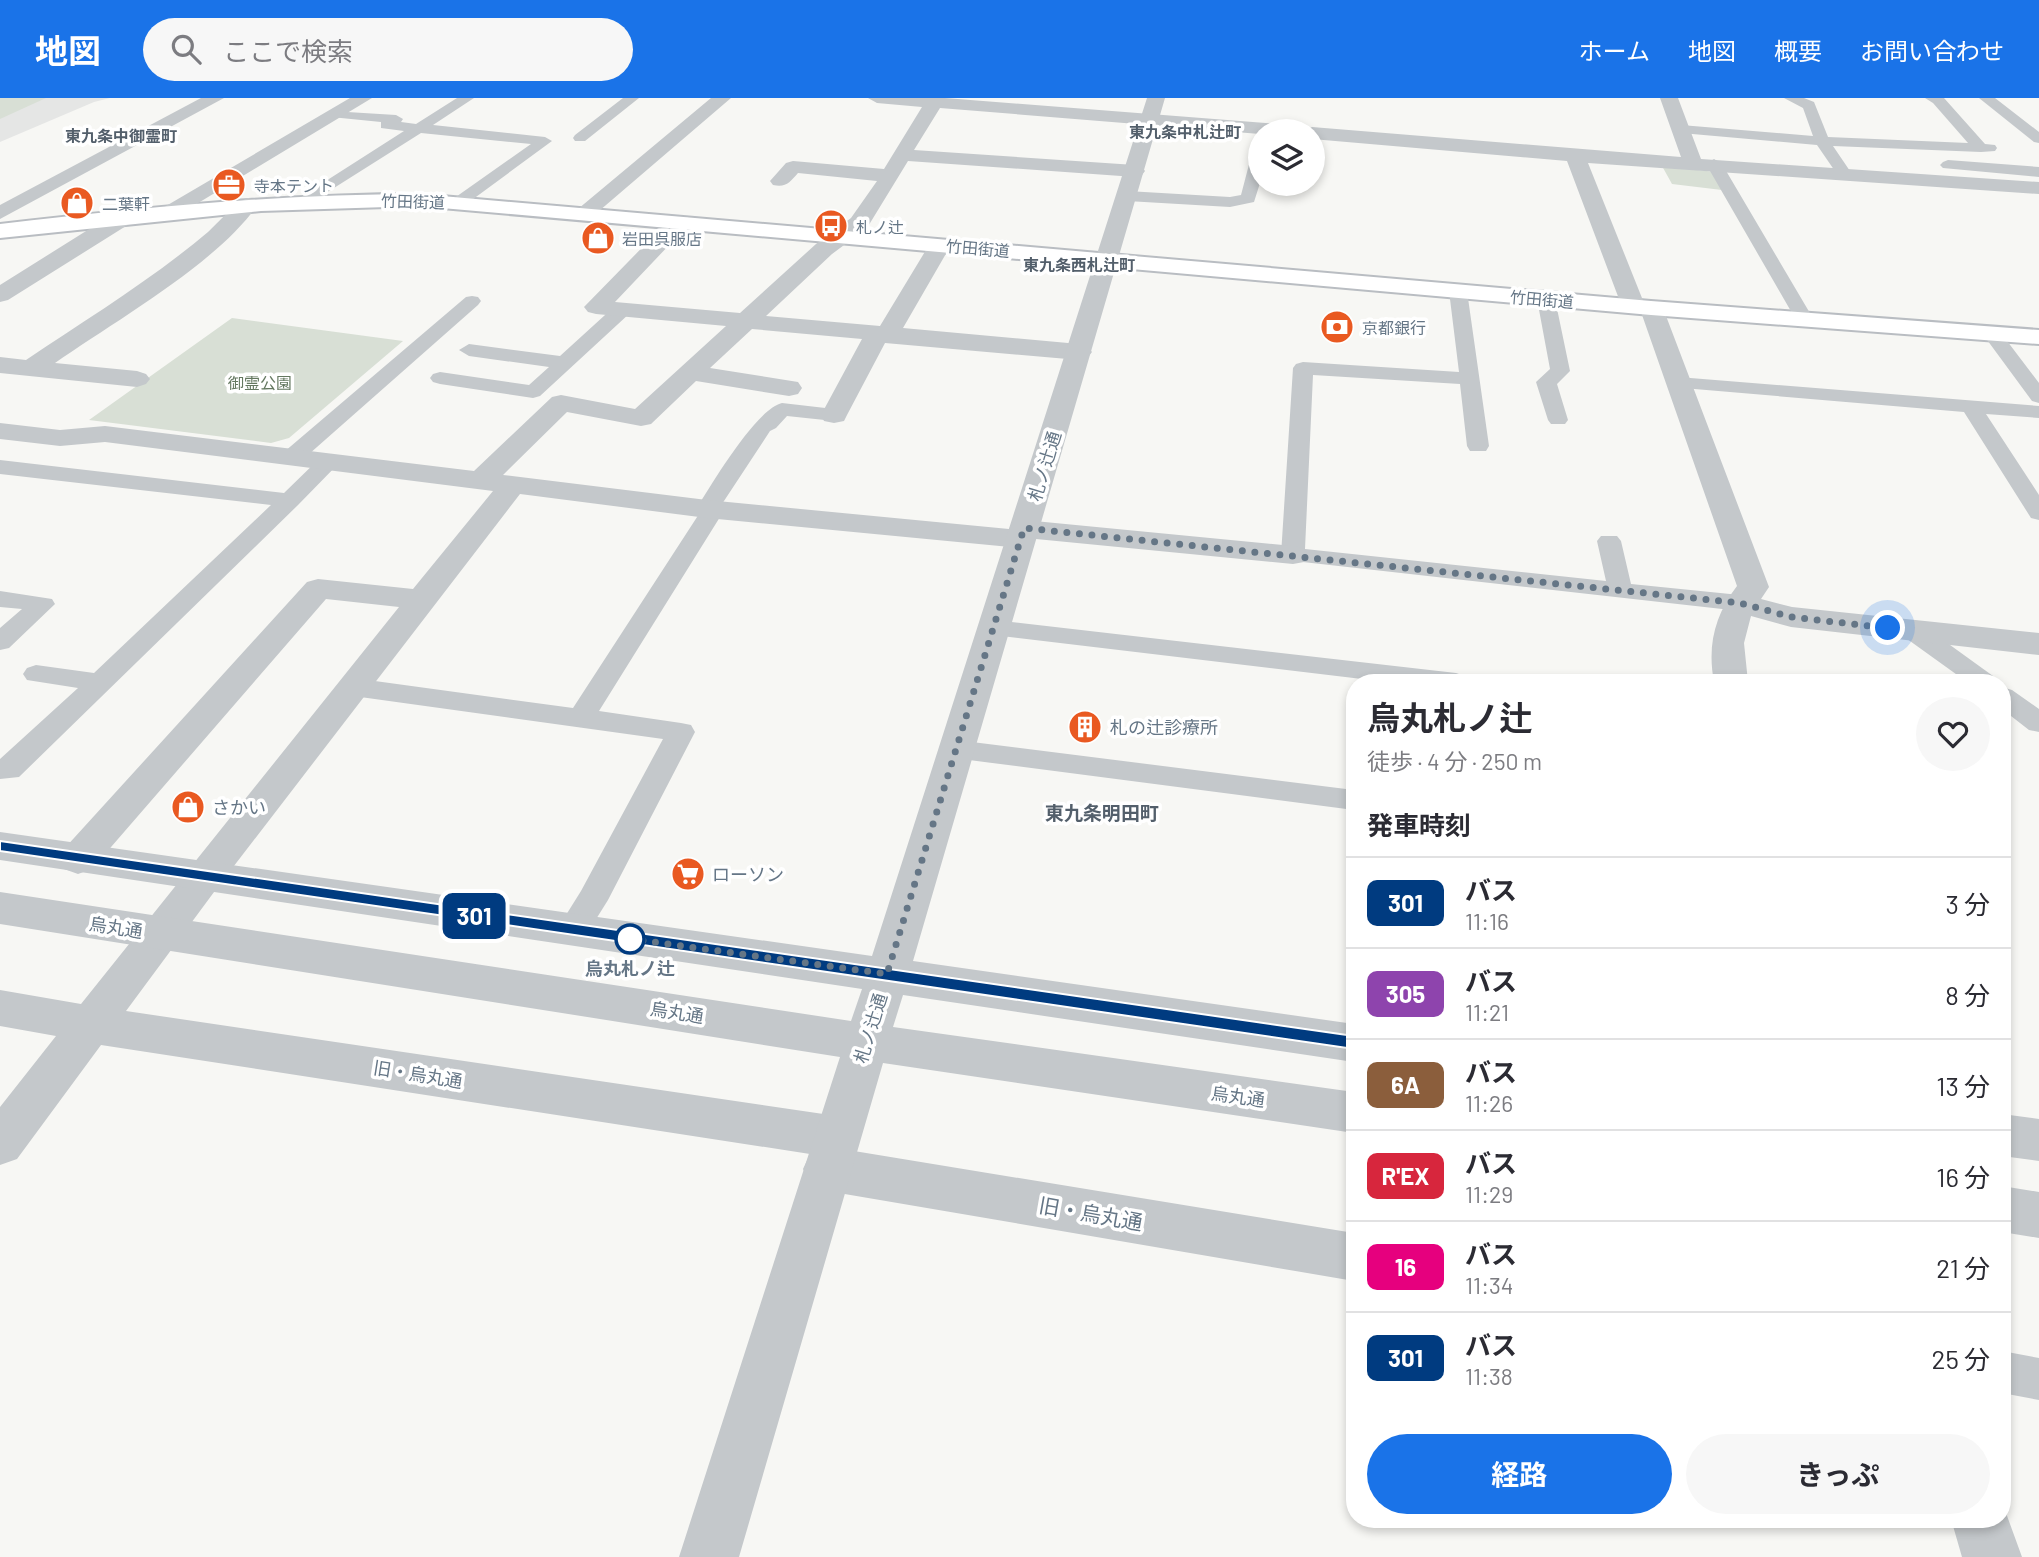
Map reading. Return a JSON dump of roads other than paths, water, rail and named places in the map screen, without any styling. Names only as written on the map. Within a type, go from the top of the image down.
[{"type":"main road","name":"竹田街道","points":[[0,231],[173,210],[248,204],[357,199],[459,202],[1642,308],[2039,337]]},
{"type":"street","points":[[0,213],[215,98]]},
{"type":"street","points":[[173,210],[363,98]]},
{"type":"street","points":[[585,213],[722,98]]},
{"type":"street","points":[[877,98],[1248,128]]},
{"type":"street","name":"札ノ辻通","points":[[709,1557],[1156,98]]},
{"type":"street","points":[[1669,98],[1693,163]]},
{"type":"street","points":[[0,1144],[203,877],[422,600],[496,484],[561,403],[641,418],[838,236],[856,226],[891,176],[929,101]]},
{"type":"street","points":[[1325,134],[1575,156],[2039,188]]},
{"type":"street","points":[[901,155],[1135,171]]},
{"type":"street","points":[[1575,156],[1678,383],[1753,587],[1740,603],[1729,624],[1726,659],[1729,674]]},
{"type":"street","points":[[780,181],[793,167],[891,176]]},
{"type":"street","points":[[31,368],[186,262],[237,218],[248,204]]},
{"type":"street","points":[[0,295],[126,216]]},
{"type":"street","points":[[680,222],[596,307],[1079,352]]},
{"type":"street","points":[[834,415],[881,335],[940,245]]},
{"type":"street","points":[[0,275],[26,278]]},
{"type":"street","points":[[0,365],[137,379]]},
{"type":"street","points":[[692,373],[789,388]]},
{"type":"street","points":[[0,431],[61,438],[105,435],[711,509],[1293,555]]},
{"type":"street","points":[[78,859],[318,589],[422,600]]},
{"type":"street","points":[[1740,603],[1791,617],[2039,644]]},
{"type":"street","points":[[0,846],[1346,1042]]},
{"type":"street","name":"烏丸通","points":[[0,908],[866,1042],[1346,1112]]},
{"type":"street","name":"旧・烏丸通","points":[[0,1008],[832,1153],[1346,1255]]},
{"type":"street","points":[[2011,1136],[2039,1140]]},
{"type":"street","points":[[2011,1210],[2039,1215]]},
{"type":"street","points":[[1983,1528],[1992,1557]]},
{"type":"lane","points":[[301,202],[467,98]]},
{"type":"lane","points":[[580,138],[632,98]]},
{"type":"lane","points":[[1791,98],[1809,105],[1822,141],[1844,174]]},
{"type":"lane","points":[[1932,98],[1938,100],[1981,148]]},
{"type":"lane","points":[[1986,98],[2036,147]]},
{"type":"lane","points":[[336,114],[396,119],[386,125],[545,141],[459,202]]},
{"type":"lane","points":[[1681,129],[1822,141],[2006,149]]},
{"type":"lane","points":[[1832,157],[1892,160]]},
{"type":"lane","points":[[1932,163],[2039,172]]},
{"type":"lane","points":[[1714,164],[1805,320]]},
{"type":"lane","points":[[1127,196],[1230,202],[1248,199],[1249,196]]},
{"type":"lane","points":[[1458,291],[1478,446]]},
{"type":"lane","points":[[1546,299],[1560,371],[1546,382],[1558,420]]},
{"type":"lane","points":[[292,457],[472,301]]},
{"type":"lane","points":[[440,378],[533,392],[623,309]]},
{"type":"lane","points":[[1678,383],[1971,407],[2039,400],[1991,333]]},
{"type":"lane","points":[[469,350],[565,363]]},
{"type":"lane","points":[[1469,379],[1303,368],[1293,555],[1740,603]]},
{"type":"lane","points":[[1971,407],[2039,513]]},
{"type":"lane","points":[[580,719],[762,427],[769,424],[782,409],[834,415]]},
{"type":"lane","points":[[0,769],[9,770],[330,461]]},
{"type":"lane","points":[[0,467],[290,500]]},
{"type":"lane","points":[[1609,541],[1620,591]]},
{"type":"lane","points":[[0,599],[43,604],[0,642]]},
{"type":"lane","points":[[994,628],[1388,674]]},
{"type":"lane","points":[[1912,630],[1973,674]]},
{"type":"lane","points":[[36,674],[101,682]]},
{"type":"lane","points":[[353,687],[681,732],[592,900],[572,931]]},
{"type":"lane","points":[[2011,703],[2039,723]]},
{"type":"lane","points":[[956,750],[1346,799]]},
{"type":"lane","points":[[2011,1374],[2039,1379]]},
{"type":"place","name":"寺本テント","points":[[229,185]]},
{"type":"place","name":"二葉軒","points":[[77,203]]},
{"type":"place","name":"札ノ辻","points":[[831,226]]},
{"type":"place","name":"岩田呉服店","points":[[598,238]]},
{"type":"place","name":"京都銀行","points":[[1337,327]]},
{"type":"place","name":"札の辻診療所","points":[[1085,727]]},
{"type":"place","name":"さかい","points":[[188,807]]},
{"type":"place","name":"ローソン","points":[[688,874]]},
{"type":"place","name":"烏丸札ノ辻","points":[[630,939]]},
{"type":"district","name":"東九条中札辻町","points":[[1185,131]]},
{"type":"district","name":"東九条中御霊町","points":[[121,135]]},
{"type":"district","name":"東九条西札辻町","points":[[1079,264]]},
{"type":"district","name":"東九条明田町","points":[[1102,812]]},
{"type":"park label","name":"御霊公園","points":[[260,382]]}]
